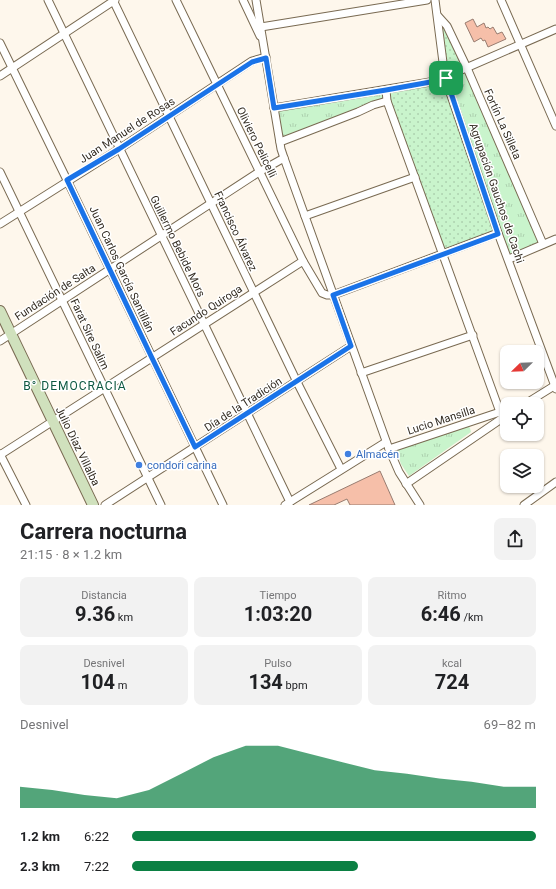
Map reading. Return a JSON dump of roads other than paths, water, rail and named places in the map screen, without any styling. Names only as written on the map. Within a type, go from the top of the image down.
[{"type":"street","name":"Guillermo Bebide Mors","points":[[48,0],[247,415],[288,504]]},
{"type":"street","points":[[0,76],[114,0]]},
{"type":"street","name":"Francisco Álvarez","points":[[114,0],[297,382],[341,469]]},
{"type":"street","name":"Oliviero Pelicelli","points":[[176,0],[303,261],[322,293],[333,295]]},
{"type":"street","points":[[243,0],[264,44]]},
{"type":"street","points":[[261,27],[427,0]]},
{"type":"street","name":"Agrupación Gauchos de Cachi","points":[[435,0],[446,78],[498,234],[509,259],[555,387]]},
{"type":"street","points":[[501,0],[556,126]]},
{"type":"street","points":[[256,2],[284,158],[387,445],[406,484],[420,505]]},
{"type":"street","name":"Fortín La Silleta","points":[[438,16],[447,26],[467,68],[543,244]]},
{"type":"street","points":[[274,108],[436,81],[446,78],[556,29]]},
{"type":"street","name":"Juan Carlos García Santillán","points":[[0,43],[223,505]]},
{"type":"street","name":"Juan Manuel de Rosas","points":[[0,224],[67,180],[119,149],[252,62],[266,58]]},
{"type":"street","points":[[386,90],[387,101],[500,405]]},
{"type":"street","points":[[280,142],[373,105],[387,101]]},
{"type":"street","name":"Fundación de Salta","points":[[0,341],[259,172],[284,158]]},
{"type":"street","name":"Farat Sire Salim","points":[[0,172],[161,505]]},
{"type":"street","points":[[305,216],[415,177]]},
{"type":"street","points":[[333,295],[498,234]]},
{"type":"street","points":[[509,259],[556,239]]},
{"type":"street","name":"Facundo Quiroga","points":[[0,455],[303,261]]},
{"type":"street","name":"Julio Díaz Villalba","points":[[0,311],[93,505]]},
{"type":"street","points":[[361,373],[473,335]]},
{"type":"street","name":"Día de la Tradición","points":[[105,505],[247,415],[351,346]]},
{"type":"street","points":[[537,397],[555,387]]},
{"type":"street","name":"Lucio Mansilla","points":[[288,504],[341,469],[387,445],[500,416]]},
{"type":"street","points":[[406,484],[500,418]]},
{"type":"street","points":[[0,455],[26,505]]},
{"type":"street","points":[[524,505],[556,482]]},
{"type":"place","name":"Almacén","points":[[348,454]]},
{"type":"place","name":"condori carina","points":[[139,465]]},
{"type":"district","name":"B° DEMOCRACIA","points":[[75,386]]}]
